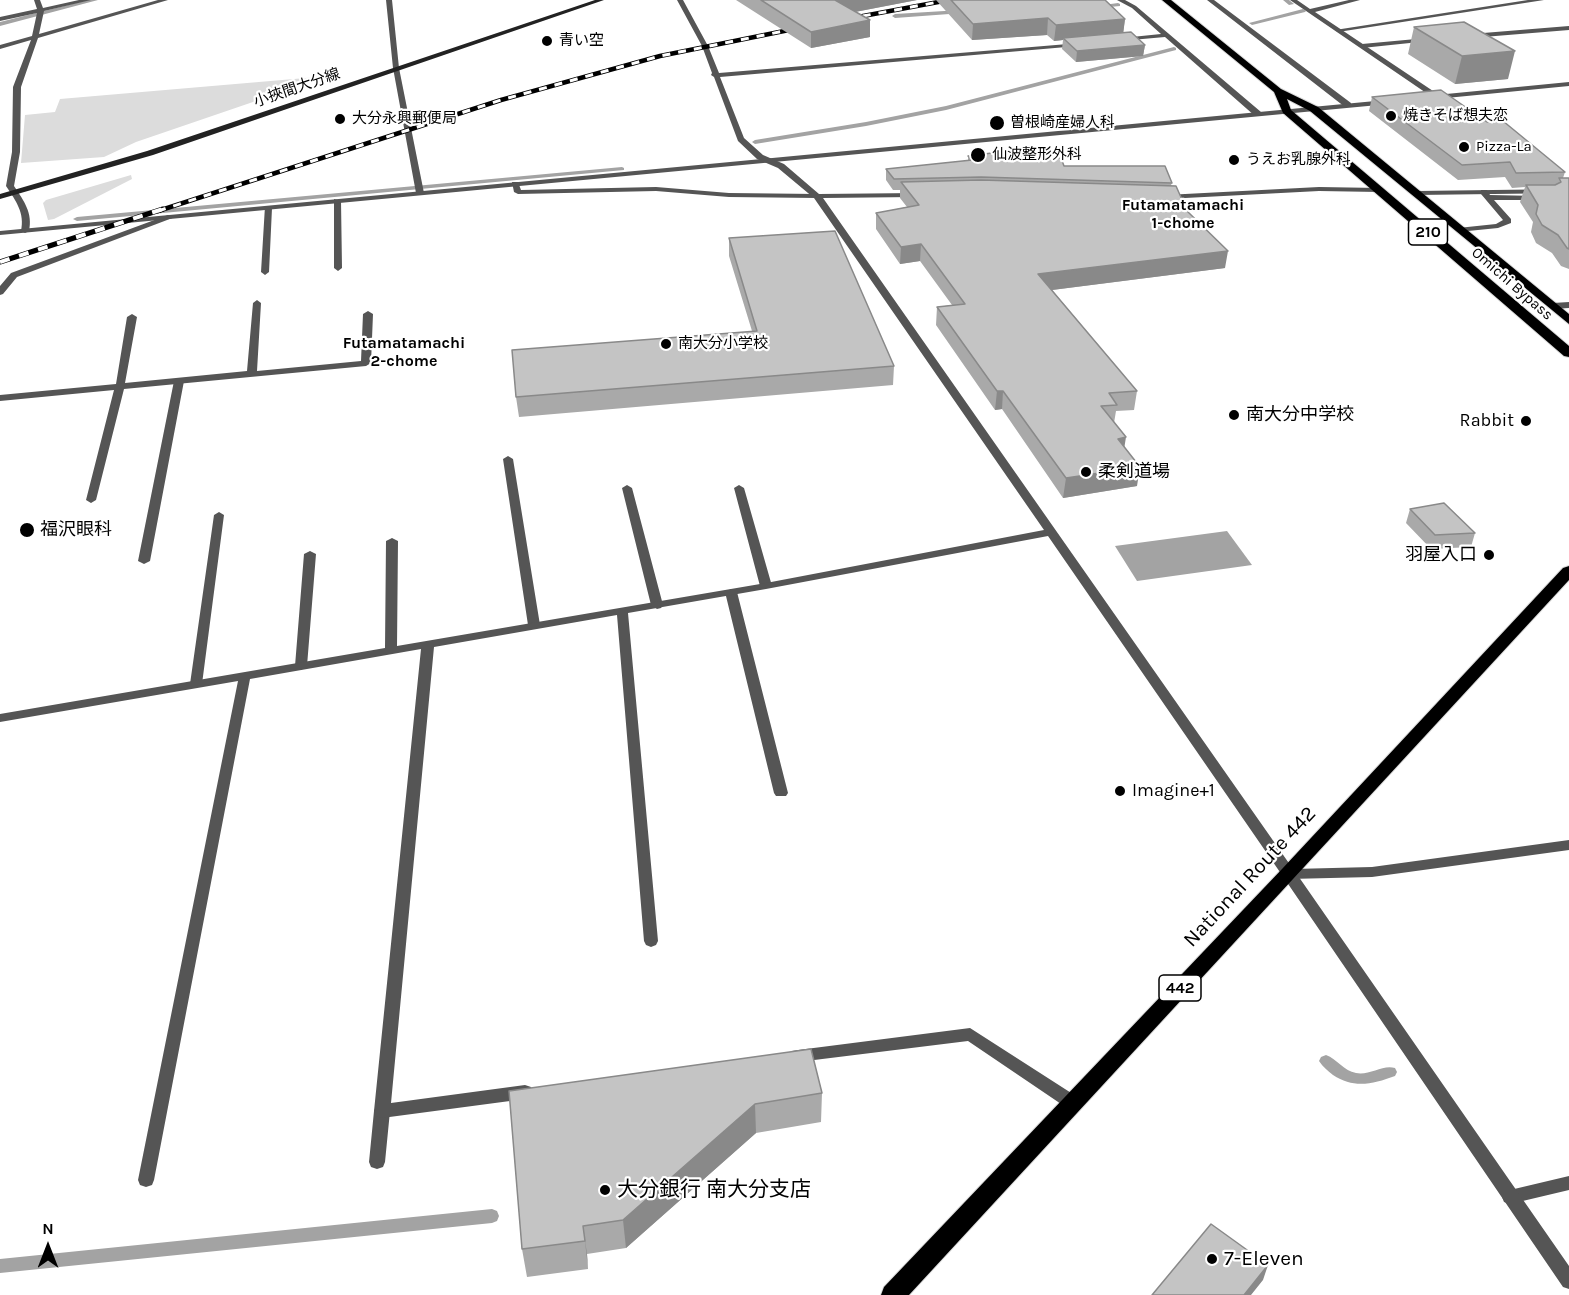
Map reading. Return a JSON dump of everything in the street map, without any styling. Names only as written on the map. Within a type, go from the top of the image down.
[{"type":"highway","name":"Omichi Bypass","points":[[1166,0],[1278,91],[1314,109],[1569,320]]},
{"type":"highway","name":"Omichi Bypass","points":[[1278,91],[1287,111],[1569,353]]},
{"type":"highway","name":"National Route 442","points":[[893,1295],[1289,874],[1569,571]]},
{"type":"main road","name":"小挾間大分線","points":[[0,198],[138,157],[600,0]]},
{"type":"street","points":[[26,231],[24,208],[16,193],[9,186],[16,152],[16,87],[41,10],[37,0]]},
{"type":"street","points":[[0,19],[88,0]]},
{"type":"street","points":[[0,47],[165,0]]},
{"type":"street","points":[[389,0],[396,68],[420,193]]},
{"type":"street","points":[[680,0],[705,46],[714,75],[741,139],[760,157],[781,166],[817,196],[1569,1281]]},
{"type":"street","points":[[1111,1],[1120,0],[1134,7],[1258,114]]},
{"type":"street","points":[[1210,0],[1348,105]]},
{"type":"street","points":[[1293,0],[1454,108],[1495,123],[1512,138]]},
{"type":"street","points":[[1309,11],[1357,0]]},
{"type":"street","points":[[1338,30],[1541,0]]},
{"type":"street","points":[[1466,37],[1569,28]]},
{"type":"street","points":[[1113,40],[1167,35]]},
{"type":"street","points":[[1362,46],[1431,40]]},
{"type":"street","points":[[714,75],[1091,42]]},
{"type":"street","points":[[1426,98],[1569,84]]},
{"type":"street","points":[[0,233],[1393,101]]},
{"type":"street","points":[[1561,180],[1569,186]]},
{"type":"street","points":[[515,184],[518,192],[656,189],[729,195],[924,195]]},
{"type":"street","points":[[1154,197],[1319,189],[1379,190]]},
{"type":"street","points":[[1486,195],[1569,191]]},
{"type":"street","points":[[1417,193],[1550,198]]},
{"type":"street","points":[[1461,230],[1497,226],[1508,221],[1486,195]]},
{"type":"street","points":[[337,201],[338,268]]},
{"type":"street","points":[[265,272],[268,208]]},
{"type":"street","points":[[0,292],[14,275],[27,269],[171,217]]},
{"type":"street","points":[[252,374],[257,303]]},
{"type":"street","points":[[1553,306],[1569,304]]},
{"type":"street","points":[[0,398],[366,363],[368,314]]},
{"type":"street","points":[[92,500],[120,386],[132,317]]},
{"type":"street","points":[[144,561],[179,381]]},
{"type":"street","points":[[508,459],[534,625]]},
{"type":"street","points":[[627,488],[657,605]]},
{"type":"street","points":[[739,488],[766,586]]},
{"type":"street","points":[[196,684],[219,515]]},
{"type":"street","points":[[0,718],[766,586],[1049,532]]},
{"type":"street","points":[[391,650],[392,541]]},
{"type":"street","points":[[301,666],[310,554]]},
{"type":"street","points":[[730,592],[781,793]]},
{"type":"street","points":[[622,610],[651,941]]},
{"type":"street","points":[[377,1162],[428,643]]},
{"type":"street","points":[[146,1179],[245,675]]},
{"type":"street","points":[[1289,874],[1372,872],[1569,845]]},
{"type":"street","points":[[782,1059],[970,1034],[1073,1103]]},
{"type":"street","points":[[382,1111],[535,1091]]},
{"type":"street","points":[[1510,1197],[1569,1183]]},
{"type":"shaded area","points":[[329,76],[136,142],[104,157],[21,163],[25,115],[55,112],[60,99]]},
{"type":"shaded area","points":[[131,175],[132,179],[48,220],[43,203],[46,200]]},
{"type":"shaded area","points":[[1227,531],[1252,565],[1137,581],[1115,546]]},
{"type":"building","points":[[761,0],[835,0],[870,20],[811,32]]},
{"type":"building","points":[[951,0],[1105,0],[1125,19],[1056,25],[1048,18],[973,24]]},
{"type":"building","points":[[1464,22],[1515,51],[1462,56],[1414,27]]},
{"type":"building","points":[[1131,32],[1145,45],[1077,51],[1063,38]]},
{"type":"building","points":[[1441,90],[1487,122],[1503,121],[1565,172],[1516,173],[1510,162],[1462,165],[1372,97]]},
{"type":"building","points":[[1016,150],[1024,158],[1061,158],[1064,166],[1165,166],[1172,183],[981,177],[894,179],[886,169],[972,160],[968,156]]},
{"type":"building","points":[[1559,178],[1569,178],[1569,249],[1558,235],[1542,225],[1536,214],[1538,205],[1526,185],[1555,185],[1561,182]]},
{"type":"building","points":[[981,180],[1176,186],[1187,211],[1228,251],[1038,274],[1137,391],[1109,393],[1117,405],[1101,406],[1126,437],[1118,439],[1140,467],[1066,478],[1003,391],[997,391],[937,307],[965,304],[921,244],[901,247],[876,213],[919,205],[901,182]]},
{"type":"building","points":[[835,231],[894,366],[516,397],[512,350],[757,331],[729,238]]},
{"type":"building","points":[[1444,503],[1475,533],[1435,535],[1410,509]]},
{"type":"building","name":"大分銀行 南大分支店","points":[[811,1049],[822,1093],[755,1104],[623,1220],[583,1226],[585,1241],[522,1249],[509,1091]]},
{"type":"building","name":"7-Eleven","points":[[1211,1224],[1268,1265],[1244,1295],[1152,1295]]},
{"type":"waterway","points":[[0,24],[95,0]]},
{"type":"waterway","points":[[1286,0],[1291,4]]},
{"type":"waterway","points":[[1099,6],[1118,5]]},
{"type":"waterway","points":[[1252,23],[1303,11]]},
{"type":"waterway","points":[[895,16],[961,12]]},
{"type":"waterway","points":[[755,142],[946,108],[1174,49]]},
{"type":"waterway","points":[[77,219],[622,169]]},
{"type":"waterway","points":[[1326,1061],[1342,1073],[1356,1079],[1370,1078],[1390,1072]]},
{"type":"waterway","points":[[0,1266],[492,1216]]},
{"type":"railway","points":[[847,19],[949,0]]},
{"type":"railway","points":[[158,211],[501,100],[660,56],[799,28]]},
{"type":"railway","points":[[0,262],[163,209]]},
{"type":"place","name":"青い空","points":[[547,41]]},
{"type":"place","name":"焼きそば想夫恋","points":[[1391,116]]},
{"type":"place","name":"大分永興郵便局","points":[[340,119]]},
{"type":"place","name":"曽根崎産婦人科","points":[[997,123]]},
{"type":"place","name":"Pizza-La","points":[[1464,147]]},
{"type":"place","name":"仙波整形外科","points":[[978,155]]},
{"type":"place","name":"うえお乳腺外科","points":[[1234,160]]},
{"type":"place","name":"南大分小学校","points":[[666,344]]},
{"type":"place","name":"南大分中学校","points":[[1234,415]]},
{"type":"place","name":"Rabbit","points":[[1526,421]]},
{"type":"place","name":"柔剣道場","points":[[1086,472]]},
{"type":"place","name":"福沢眼科","points":[[27,530]]},
{"type":"place","name":"羽屋入口","points":[[1489,555]]},
{"type":"place","name":"Imagine+1","points":[[1120,791]]},
{"type":"place","name":"大分銀行 南大分支店","points":[[605,1190]]},
{"type":"place","name":"7-Eleven","points":[[1212,1259]]},
{"type":"district","name":"Futamatamachi 1-chome","points":[[1183,214]]},
{"type":"district","name":"Futamatamachi 2-chome","points":[[404,352]]}]
